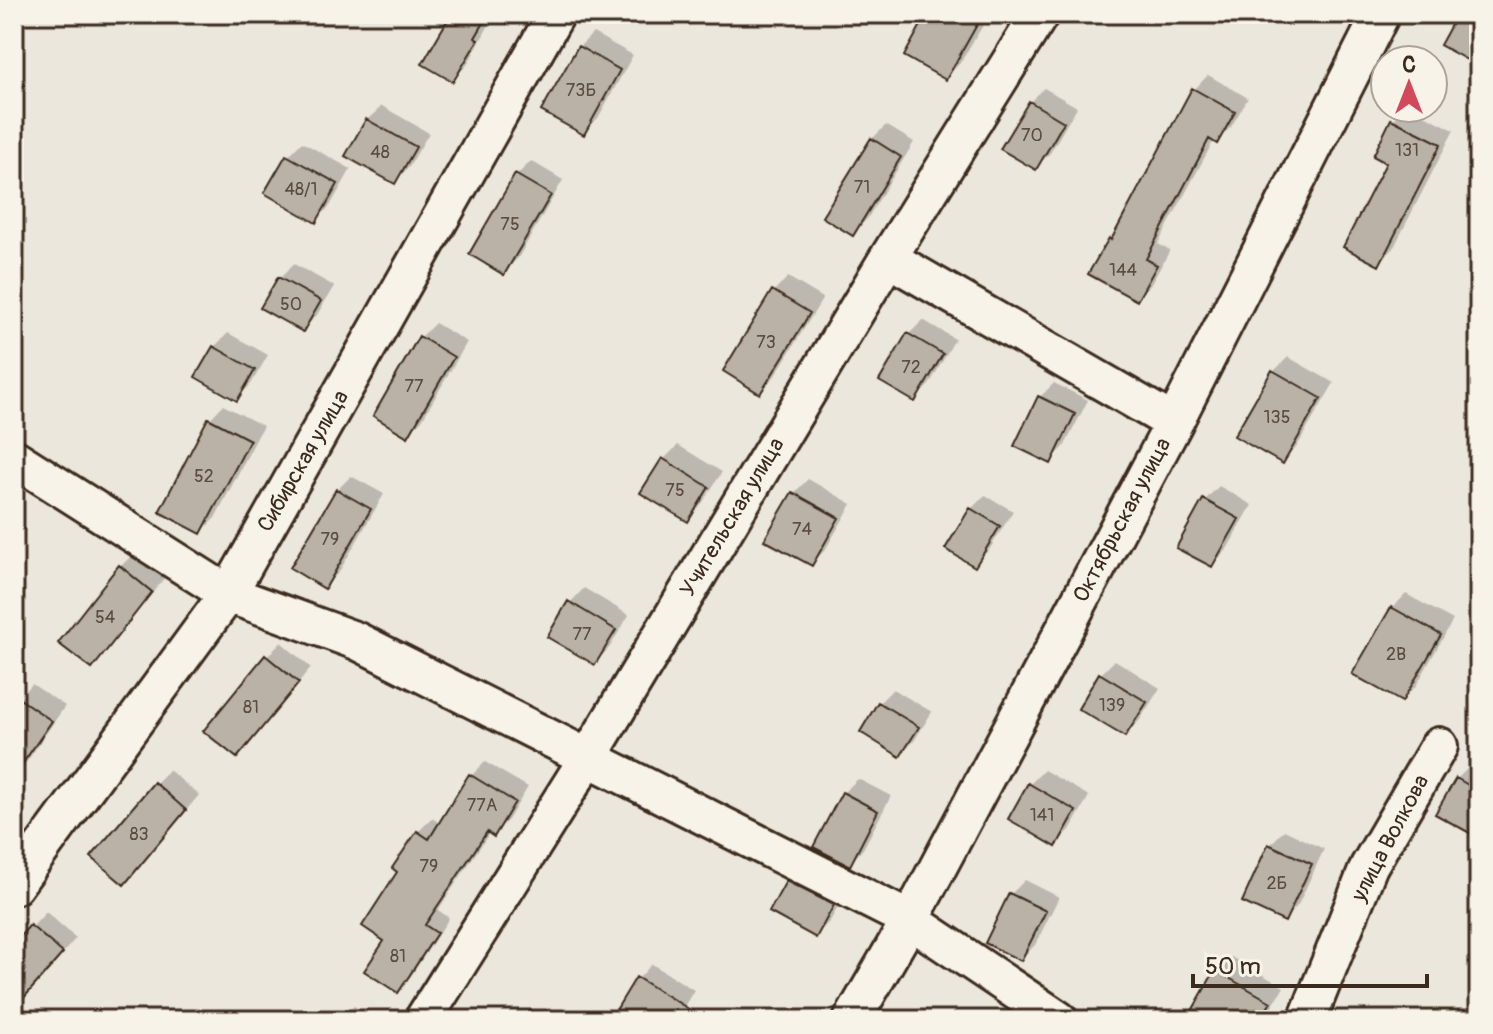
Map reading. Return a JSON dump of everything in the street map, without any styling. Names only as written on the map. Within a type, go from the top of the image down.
[{"type":"street","name":"Сибирская улица","points":[[14,886],[228,594],[556,14]]},
{"type":"street","name":"Учительская улица","points":[[423,1020],[589,756],[888,258],[1040,14]]},
{"type":"street","name":"Октябрьская улица","points":[[852,1020],[910,920],[1174,423],[1381,14]]},
{"type":"street","points":[[888,258],[1174,423]]},
{"type":"street","points":[[14,458],[228,594],[357,641],[910,920],[1059,1020]]},
{"type":"street","name":"улица Волкова","points":[[1307,1020],[1369,866],[1439,746]]},
{"type":"building","points":[[451,14],[489,14],[475,38],[478,40],[453,82],[422,64]]},
{"type":"building","points":[[927,14],[983,14],[946,80],[904,56]]},
{"type":"building","points":[[1457,14],[1469,14],[1479,20],[1479,38],[1467,60],[1449,50],[1449,44],[1441,44]]},
{"type":"building","points":[[578,46],[620,70],[584,135],[541,111]]},
{"type":"building","points":[[1192,88],[1235,112],[1217,144],[1209,139],[1146,259],[1157,265],[1137,301],[1088,274],[1109,238],[1111,240]]},
{"type":"building","points":[[1029,101],[1064,122],[1036,170],[1000,149]]},
{"type":"building","points":[[366,119],[416,147],[395,184],[345,156]]},
{"type":"building","points":[[1389,124],[1401,124],[1441,144],[1379,266],[1343,247],[1386,163],[1373,156]]},
{"type":"building","points":[[871,138],[901,157],[853,236],[822,217]]},
{"type":"building","points":[[286,155],[338,184],[316,223],[264,193]]},
{"type":"building","points":[[515,174],[551,195],[504,275],[469,254]]},
{"type":"building","points":[[278,277],[321,301],[303,332],[260,308]]},
{"type":"building","points":[[772,290],[810,313],[760,394],[723,371]]},
{"type":"building","points":[[907,333],[943,354],[915,402],[879,381]]},
{"type":"building","points":[[419,336],[454,357],[408,437],[373,416]]},
{"type":"building","points":[[213,346],[255,370],[237,401],[195,377]]},
{"type":"building","points":[[1272,370],[1321,398],[1283,464],[1234,436]]},
{"type":"building","points":[[1038,396],[1075,414],[1051,464],[1014,446]]},
{"type":"building","points":[[208,418],[250,440],[201,534],[159,512]]},
{"type":"building","points":[[662,458],[709,487],[688,522],[640,493]]},
{"type":"building","points":[[336,489],[371,509],[325,589],[290,568]]},
{"type":"building","points":[[792,492],[839,518],[812,566],[764,540]]},
{"type":"building","points":[[1203,499],[1239,519],[1212,567],[1176,548]]},
{"type":"building","points":[[970,508],[1000,526],[975,567],[945,549]]},
{"type":"building","points":[[119,565],[152,592],[92,669],[58,643]]},
{"type":"building","points":[[568,601],[616,630],[595,665],[547,637]]},
{"type":"building","points":[[1391,607],[1441,635],[1402,702],[1352,674]]},
{"type":"building","points":[[265,655],[299,683],[237,758],[203,731]]},
{"type":"building","points":[[1099,673],[1147,702],[1125,737],[1078,709]]},
{"type":"building","points":[[14,695],[52,721],[14,776]]},
{"type":"building","points":[[878,702],[919,727],[900,757],[860,732]]},
{"type":"building","points":[[469,774],[515,802],[494,837],[487,832],[425,925],[437,933],[398,993],[364,971],[384,941],[362,926],[397,872],[392,868],[417,831],[429,839]]},
{"type":"building","points":[[1456,778],[1479,791],[1479,838],[1435,814]]},
{"type":"building","points":[[154,782],[186,810],[124,885],[91,857]]},
{"type":"building","points":[[1028,783],[1076,811],[1056,847],[1008,819]]},
{"type":"building","points":[[842,792],[878,811],[850,866],[813,847]]},
{"type":"building","points":[[1268,844],[1312,864],[1285,922],[1242,902]]},
{"type":"building","points":[[786,881],[834,905],[816,938],[769,912]]},
{"type":"building","points":[[1009,893],[1046,911],[1021,961],[985,943]]},
{"type":"building","points":[[30,925],[63,953],[14,1009],[14,943]]},
{"type":"building","points":[[1215,970],[1271,1002],[1260,1020],[1207,1020],[1192,1011]]},
{"type":"building","points":[[636,977],[707,1020],[610,1020]]}]
